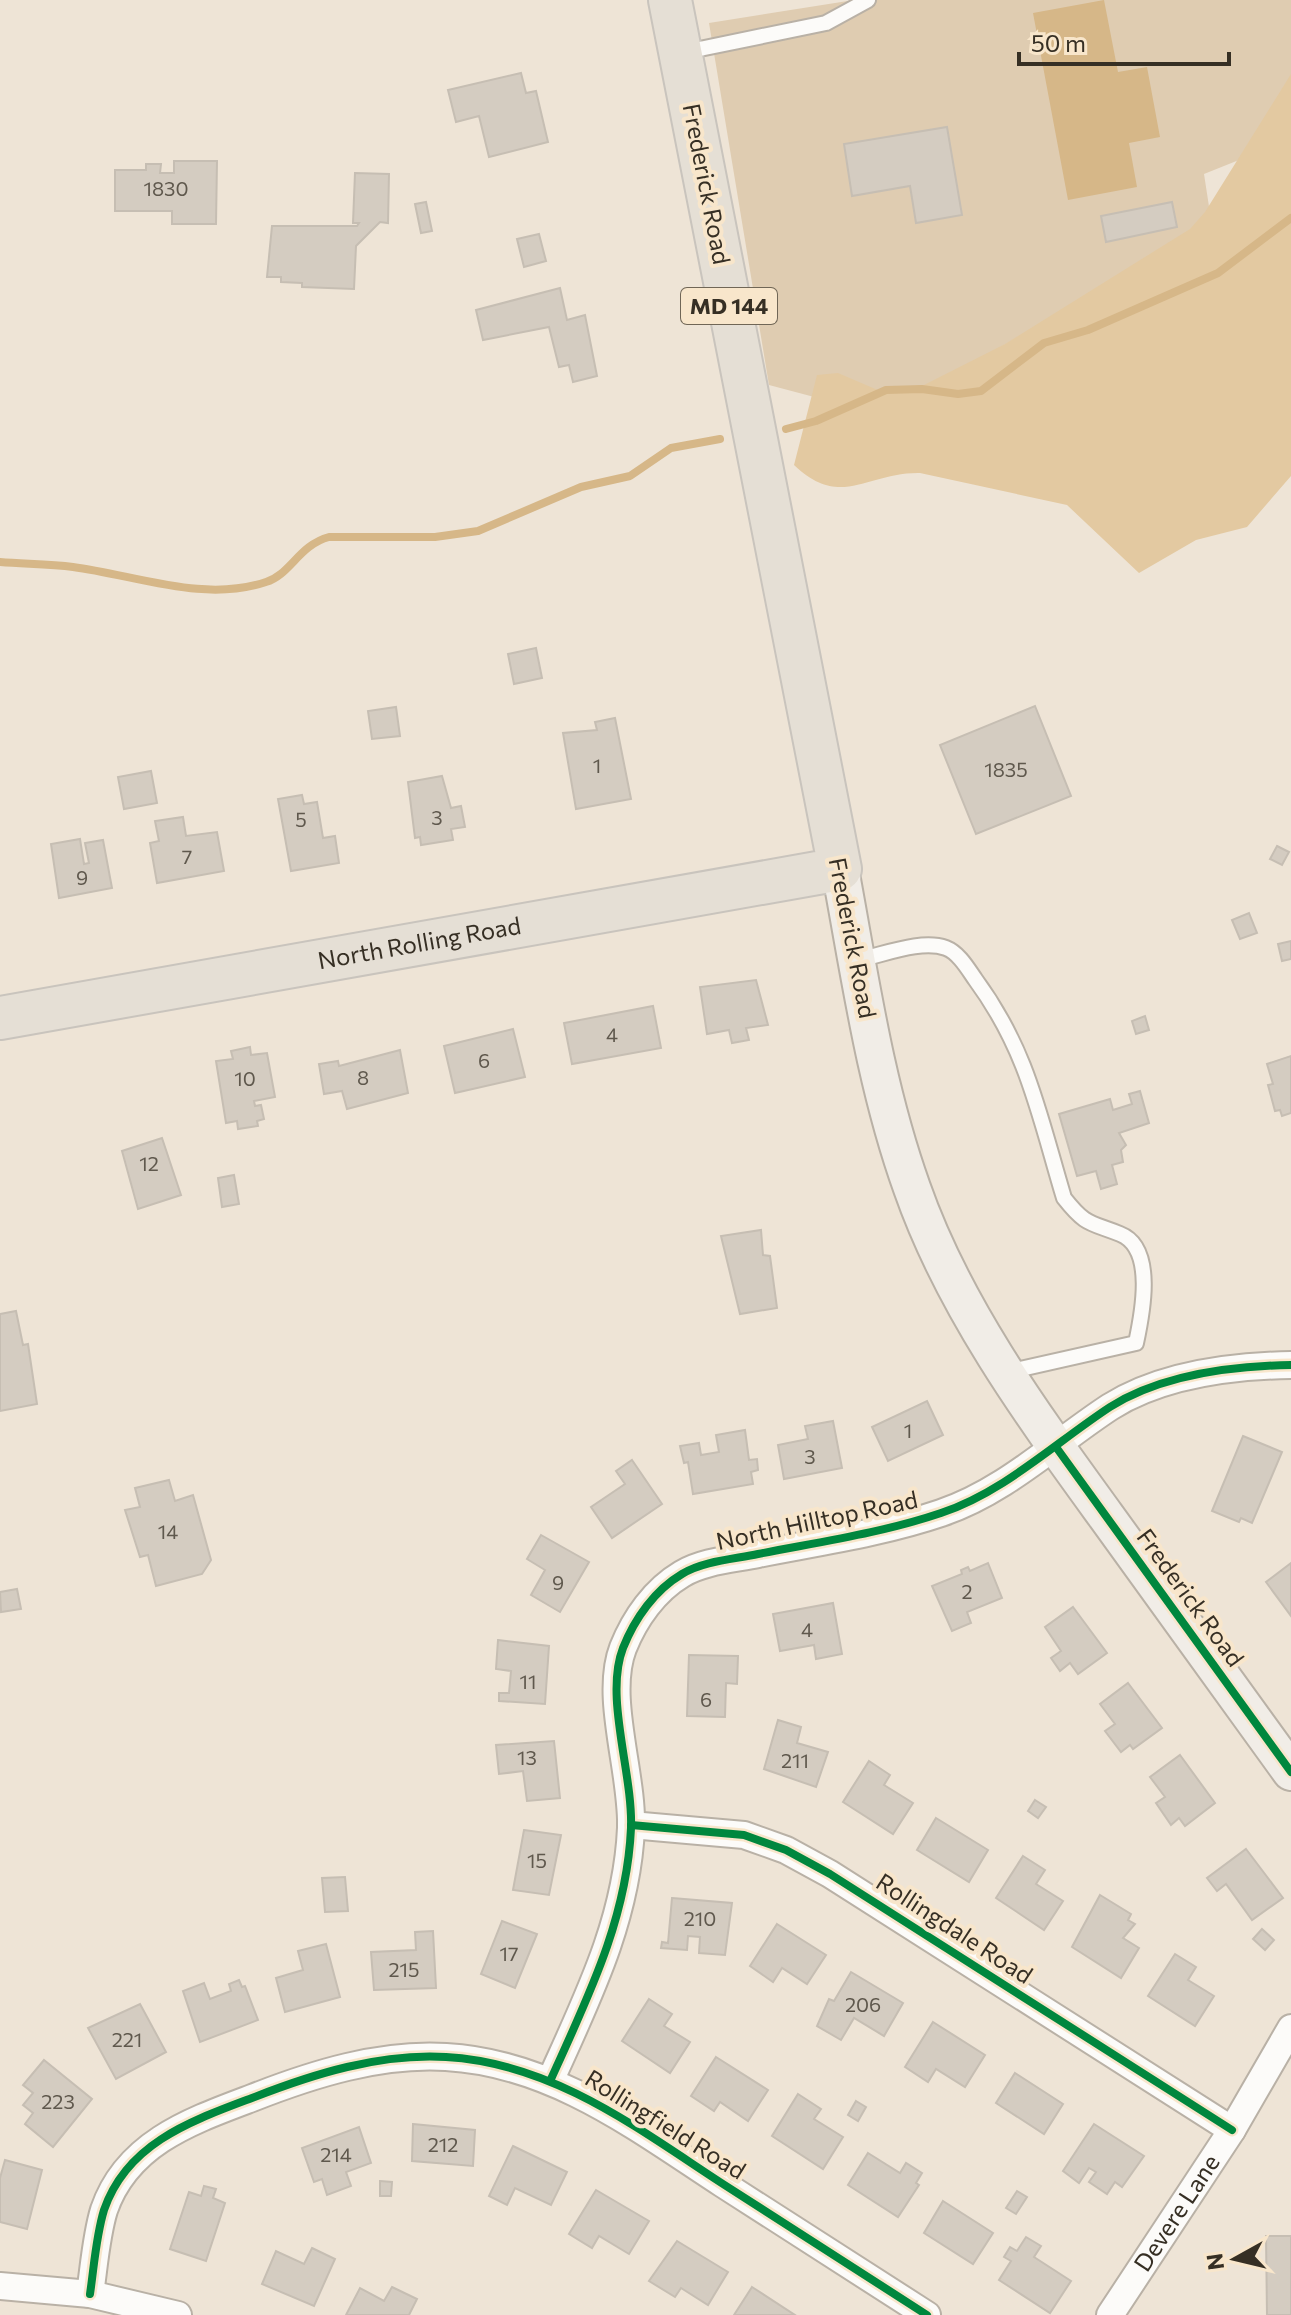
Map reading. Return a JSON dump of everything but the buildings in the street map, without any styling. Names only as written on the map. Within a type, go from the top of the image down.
[{"type":"main road","name":"Frederick Road","points":[[670,0],[874,1052],[913,1191],[968,1308],[1006,1372],[1056,1447],[1291,1772]]},
{"type":"main road","name":"North Rolling Road","points":[[0,1018],[840,869]]},
{"type":"street","name":"North Hilltop Road","points":[[551,2079],[617,1923],[627,1878],[630,1781],[617,1678],[622,1650],[657,1592],[685,1572],[722,1561],[902,1525],[945,1512],[986,1492],[1112,1406],[1143,1391],[1239,1368],[1291,1365]]},
{"type":"street","name":"Rollingdale Road","points":[[631,1825],[744,1835],[786,1850],[830,1874],[1232,2130]]},
{"type":"street","name":"Devere Lane","points":[[1110,2315],[1232,2130],[1291,2028]]},
{"type":"street","name":"Rollingfield Road","points":[[90,2294],[104,2211],[120,2176],[146,2149],[182,2124],[329,2070],[386,2060],[445,2057],[493,2063],[551,2079],[616,2114],[927,2315]]},
{"type":"street","points":[[0,2286],[90,2294],[178,2315]]},
{"type":"lane","points":[[680,53],[826,23],[868,0]]},
{"type":"lane","points":[[857,960],[931,944],[950,949],[965,964],[1003,1017],[1025,1063],[1064,1198],[1078,1215],[1096,1228],[1122,1234],[1135,1244],[1140,1258],[1145,1301],[1136,1343],[1006,1372]]},
{"type":"shaded area","points":[[854,0],[1291,0],[1291,139],[1204,174],[1212,226],[882,415],[769,385],[709,23]]},
{"type":"shaded area","points":[[1104,0],[1118,72],[1147,67],[1160,137],[1129,143],[1137,187],[1068,200],[1033,13]]},
{"type":"shaded area","points":[[1291,74],[1291,476],[1247,527],[1196,540],[1139,573],[1067,505],[920,473],[901,474],[855,486],[826,485],[794,465],[817,375],[838,373],[880,391],[924,385],[1005,344],[1190,229],[1205,212]]},
{"type":"waterway","points":[[786,429],[816,421],[886,390],[922,389],[958,394],[981,391],[1044,343],[1088,330],[1218,273],[1291,218]]},
{"type":"waterway","points":[[0,562],[73,567],[194,589],[242,588],[274,578],[310,546],[329,537],[435,537],[478,531],[581,487],[630,476],[671,448],[720,439]]},
{"type":"cycle path","points":[[551,2079],[603,1957],[622,1894],[631,1828],[618,1712],[618,1668],[633,1626],[663,1588],[682,1574],[709,1563],[873,1532],[964,1504],[1008,1480],[1110,1407],[1152,1387],[1221,1370],[1291,1365]]},
{"type":"cycle path","points":[[1056,1447],[1291,1772]]},
{"type":"cycle path","points":[[631,1825],[744,1835],[786,1850],[830,1874],[1232,2130]]},
{"type":"cycle path","points":[[90,2294],[101,2220],[114,2187],[128,2167],[164,2138],[206,2116],[323,2073],[396,2058],[446,2057],[485,2062],[522,2072],[592,2102],[658,2141],[927,2315]]}]
